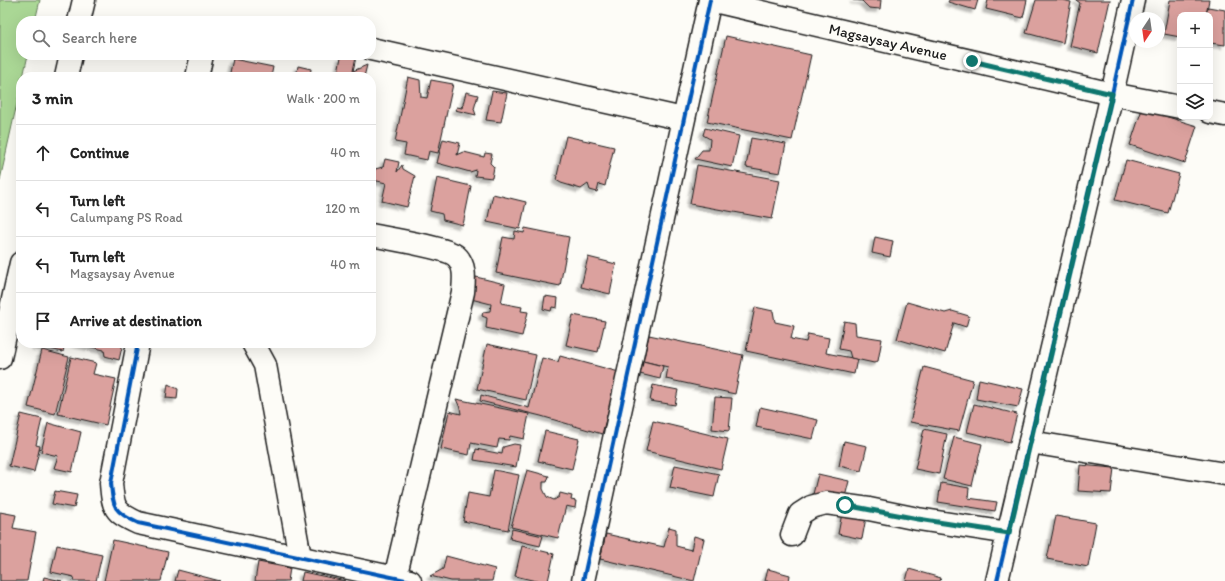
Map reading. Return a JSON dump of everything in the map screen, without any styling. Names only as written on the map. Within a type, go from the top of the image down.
[{"type":"street","points":[[80,16],[84,0]]},
{"type":"street","points":[[583,581],[710,0]]},
{"type":"street","name":"Magsaysay Avenue","points":[[710,0],[1112,94],[1177,106]]},
{"type":"street","points":[[997,581],[1133,0]]},
{"type":"street","points":[[376,50],[683,119]]},
{"type":"street","points":[[67,72],[70,60]]},
{"type":"street","points":[[198,72],[201,60]]},
{"type":"street","points":[[1213,113],[1225,115]]},
{"type":"street","points":[[137,348],[111,483],[112,502],[117,511],[138,523],[402,579],[463,292],[464,277],[462,266],[456,256],[442,250],[376,236]]},
{"type":"street","points":[[0,358],[16,286]]},
{"type":"street","points":[[256,348],[265,364],[300,557]]},
{"type":"street","points":[[1030,442],[1225,474]]},
{"type":"street","points":[[792,535],[800,514],[812,507],[826,503],[1009,533]]},
{"type":"green space","points":[[0,0],[40,0],[36,16],[16,16],[16,60],[27,60],[24,72],[16,72],[16,108],[0,180]]},
{"type":"building","points":[[853,0],[881,0],[880,9],[869,8],[862,1]]},
{"type":"building","points":[[949,0],[978,0],[975,10],[948,2]]},
{"type":"building","points":[[988,0],[1027,0],[1023,18],[986,9]]},
{"type":"building","points":[[1036,0],[1063,0],[1071,2],[1063,43],[1026,33]]},
{"type":"building","points":[[1076,0],[1110,0],[1098,53],[1070,46],[1080,3]]},
{"type":"building","points":[[1170,0],[1209,0],[1207,12],[1177,12],[1177,36],[1165,34]]},
{"type":"building","points":[[1208,7],[1225,10],[1225,45],[1213,43],[1213,12],[1207,12]]},
{"type":"building","points":[[726,36],[811,55],[792,140],[707,122]]},
{"type":"building","points":[[233,60],[273,67],[272,72],[230,72]]},
{"type":"building","points":[[340,60],[355,60],[353,71],[367,65],[365,72],[338,72]]},
{"type":"building","points":[[298,66],[311,69],[311,72],[297,72]]},
{"type":"building","points":[[408,77],[420,80],[421,97],[427,98],[431,80],[453,84],[438,153],[429,151],[427,160],[404,155],[406,144],[395,142]]},
{"type":"building","points":[[492,91],[507,93],[501,122],[486,120]]},
{"type":"building","points":[[466,92],[478,95],[474,109],[476,115],[455,110],[457,107],[462,108]]},
{"type":"building","points":[[1142,109],[1197,126],[1185,163],[1130,145]]},
{"type":"building","points":[[705,128],[739,136],[732,167],[695,159],[702,150],[709,150],[710,139],[703,135]]},
{"type":"building","points":[[566,136],[614,147],[605,186],[599,184],[597,192],[590,190],[588,184],[581,189],[556,180]]},
{"type":"building","points":[[751,138],[786,144],[780,173],[746,167]]},
{"type":"building","points":[[443,139],[460,143],[457,155],[464,152],[484,157],[485,153],[492,154],[490,163],[494,167],[492,178],[475,176],[476,170],[470,172],[437,163]]},
{"type":"building","points":[[385,159],[399,162],[397,172],[402,165],[403,169],[415,176],[407,207],[382,201],[386,183],[376,181],[376,169],[383,167]]},
{"type":"building","points":[[1126,160],[1179,174],[1168,213],[1115,200]]},
{"type":"building","points":[[697,165],[780,180],[772,219],[690,204]]},
{"type":"building","points":[[437,178],[471,186],[463,225],[443,220],[442,214],[430,211]]},
{"type":"building","points":[[493,194],[526,202],[520,229],[487,222]]},
{"type":"building","points":[[525,228],[569,237],[560,286],[496,273],[503,237],[514,239],[515,231],[524,233]]},
{"type":"building","points":[[875,237],[893,241],[890,257],[872,253]]},
{"type":"building","points":[[588,257],[616,264],[610,294],[581,287]]},
{"type":"building","points":[[476,277],[505,284],[501,303],[522,307],[521,311],[528,312],[522,336],[486,328],[487,318],[482,316],[483,312],[490,311],[491,304],[471,299]]},
{"type":"building","points":[[545,296],[558,298],[557,308],[552,307],[551,311],[543,309]]},
{"type":"building","points":[[907,302],[945,313],[952,311],[969,316],[966,327],[954,323],[945,353],[897,339]]},
{"type":"building","points":[[755,307],[773,311],[775,322],[794,326],[791,339],[806,342],[808,334],[829,338],[826,353],[857,359],[854,374],[746,351]]},
{"type":"building","points":[[573,315],[605,321],[598,352],[566,345]]},
{"type":"building","points":[[844,321],[855,323],[856,335],[882,339],[878,361],[874,363],[851,358],[849,351],[839,349]]},
{"type":"building","points":[[649,335],[743,355],[735,394],[666,379],[668,367],[643,361]]},
{"type":"building","points":[[487,344],[536,355],[526,400],[477,389]]},
{"type":"building","points":[[45,348],[64,348],[63,352]]},
{"type":"building","points":[[95,348],[122,348],[119,360],[105,356],[104,350]]},
{"type":"building","points":[[42,350],[69,357],[55,414],[28,407]]},
{"type":"building","points":[[560,356],[619,372],[602,434],[541,416],[480,401],[481,395],[529,408],[542,358],[558,362]]},
{"type":"building","points":[[71,357],[96,363],[93,374],[116,379],[106,425],[58,414]]},
{"type":"building","points":[[643,361],[663,366],[660,379],[640,374]]},
{"type":"building","points":[[924,367],[973,380],[959,431],[910,422]]},
{"type":"building","points":[[979,379],[1023,389],[1018,407],[976,399]]},
{"type":"building","points":[[168,384],[178,389],[177,399],[166,398]]},
{"type":"building","points":[[653,385],[678,390],[675,405],[650,401]]},
{"type":"building","points":[[715,397],[732,398],[729,431],[712,429]]},
{"type":"building","points":[[456,399],[529,414],[524,439],[510,436],[509,440],[499,439],[497,448],[471,443],[469,455],[441,449],[449,411],[461,414]]},
{"type":"building","points":[[974,404],[1017,414],[1010,442],[967,432]]},
{"type":"building","points":[[760,407],[818,420],[813,439],[756,427]]},
{"type":"building","points":[[21,414],[42,419],[36,445],[40,446],[34,472],[9,466]]},
{"type":"building","points":[[653,421],[728,439],[721,469],[646,451]]},
{"type":"building","points":[[48,423],[81,432],[72,472],[54,468],[58,456],[41,452]]},
{"type":"building","points":[[924,429],[947,434],[939,474],[915,469]]},
{"type":"building","points":[[545,431],[579,439],[572,469],[538,461]]},
{"type":"building","points":[[954,437],[982,444],[972,486],[943,479]]},
{"type":"building","points":[[844,441],[867,446],[861,471],[839,466]]},
{"type":"building","points":[[514,444],[520,445],[516,467],[474,460],[476,449],[502,454],[503,447]]},
{"type":"building","points":[[675,465],[719,474],[714,497],[670,488]]},
{"type":"building","points":[[1080,465],[1114,468],[1111,493],[1078,491]]},
{"type":"building","points":[[494,470],[519,475],[508,530],[463,521],[468,493],[489,497]]},
{"type":"building","points":[[527,470],[549,476],[547,482],[543,482],[543,489],[547,497],[554,500],[559,497],[560,493],[572,496],[571,500],[576,501],[575,508],[566,506],[558,538],[511,527]]},
{"type":"building","points":[[818,474],[849,481],[844,501],[813,494]]},
{"type":"building","points":[[941,483],[969,488],[968,498],[997,502],[995,511],[938,502]]},
{"type":"building","points":[[55,491],[77,495],[74,508],[52,504]]},
{"type":"building","points":[[843,508],[867,512],[862,539],[838,534]]},
{"type":"building","points":[[0,512],[16,515],[13,528],[36,532],[27,581],[0,581]]},
{"type":"building","points":[[1056,516],[1096,523],[1088,567],[1047,559]]},
{"type":"building","points":[[669,527],[676,529],[676,546],[691,550],[694,536],[704,539],[694,581],[600,559],[606,534],[664,547]]},
{"type":"building","points":[[512,529],[543,536],[540,546],[510,539]]},
{"type":"building","points":[[113,540],[168,552],[161,581],[104,581]]},
{"type":"building","points":[[57,545],[102,555],[96,581],[73,581],[74,577],[51,572]]},
{"type":"building","points":[[522,546],[554,554],[548,581],[536,581],[515,576]]},
{"type":"building","points":[[446,556],[495,569],[492,581],[451,581],[430,576],[443,569]]},
{"type":"building","points":[[258,562],[290,568],[288,581],[255,581]]},
{"type":"building","points":[[768,569],[790,575],[789,581],[765,581]]},
{"type":"building","points":[[909,569],[941,578],[940,581],[906,581]]},
{"type":"building","points":[[178,570],[220,581],[175,581]]},
{"type":"building","points":[[303,572],[346,581],[301,581]]},
{"type":"building","points":[[44,577],[62,581],[43,581]]},
{"type":"cycle path","points":[[583,581],[710,0]]},
{"type":"cycle path","points":[[997,581],[1133,0]]},
{"type":"cycle path","points":[[137,348],[111,483],[114,504],[119,512],[138,523],[410,581]]},
{"type":"route","points":[[845,505],[918,519],[1009,533],[1112,94],[972,61]]}]
